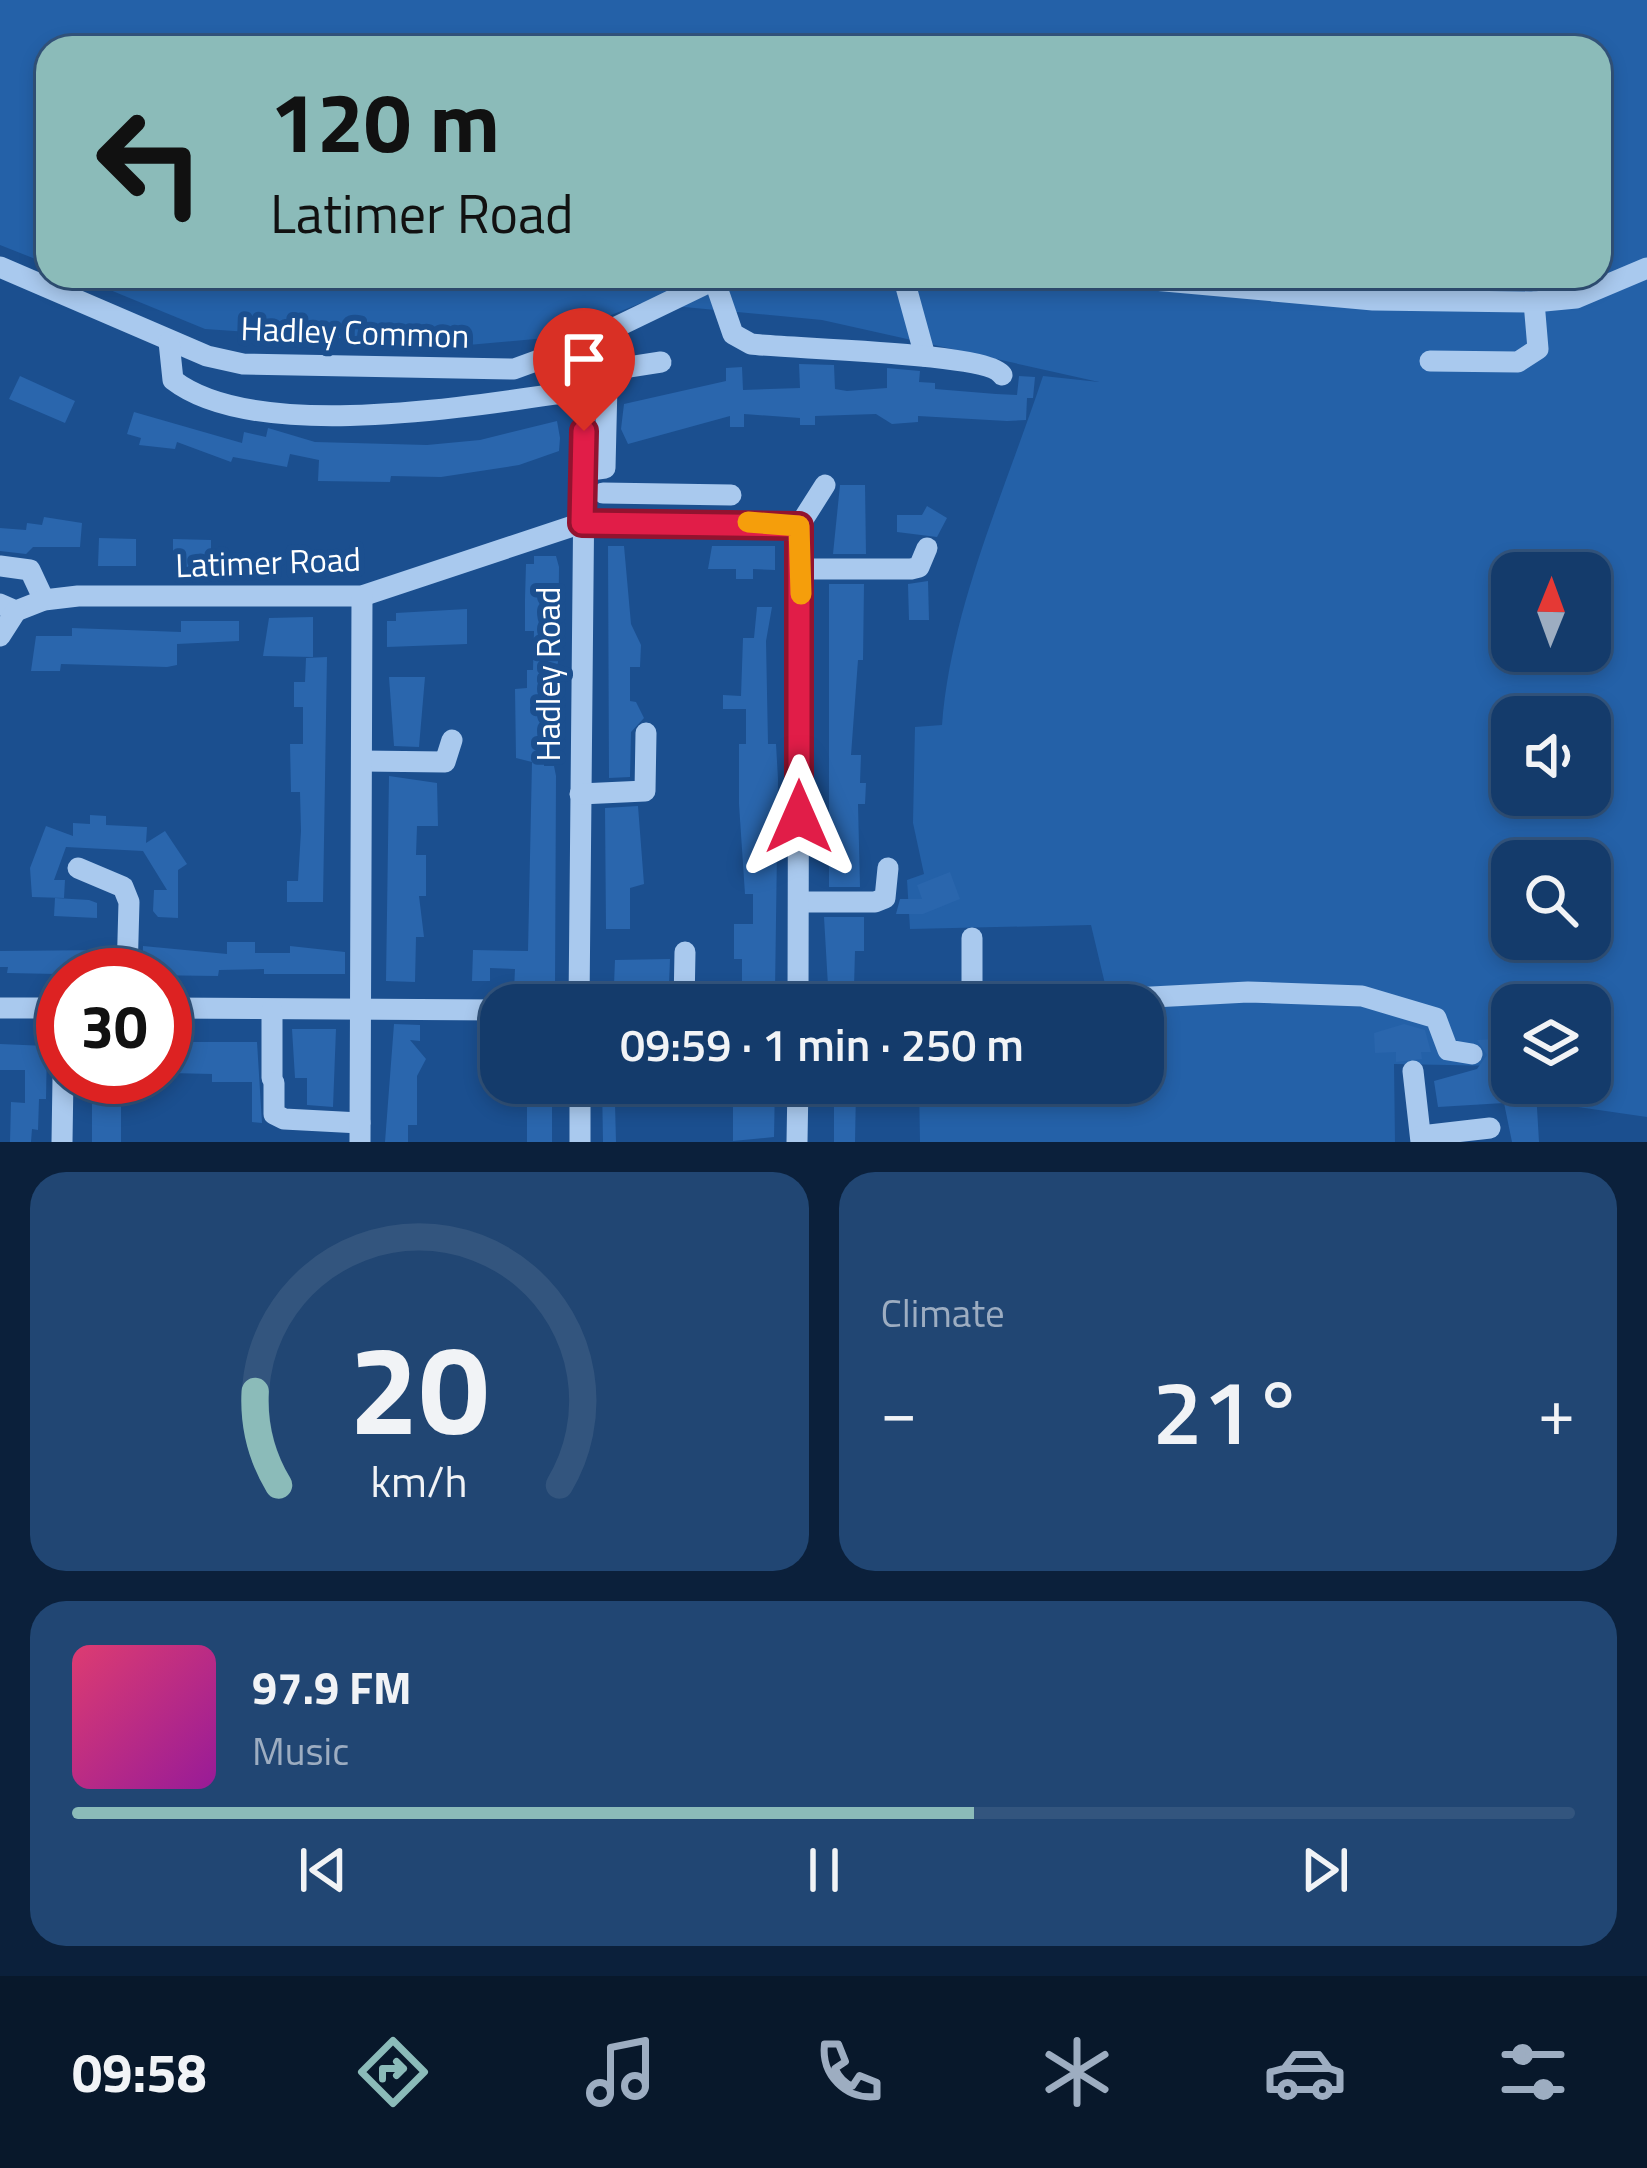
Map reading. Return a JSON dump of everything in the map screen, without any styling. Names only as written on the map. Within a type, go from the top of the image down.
[{"type":"street","name":"Hadley Common","points":[[0,267],[36,283]]},
{"type":"street","points":[[1611,283],[1647,268]]},
{"type":"street","name":"Hadley Common","points":[[47,288],[169,342],[243,364],[462,371],[514,369],[577,346],[696,288]]},
{"type":"street","points":[[721,288],[733,334],[751,344],[925,356],[984,364],[1002,375]]},
{"type":"street","points":[[906,288],[925,356]]},
{"type":"street","points":[[1240,288],[1372,300],[1534,302],[1576,298],[1600,288]]},
{"type":"street","points":[[1430,361],[1517,362],[1530,356],[1538,349],[1534,302]]},
{"type":"street","points":[[169,342],[173,380],[193,396],[244,407],[378,416],[585,382],[615,370],[661,362]]},
{"type":"street","name":"Hadley Road","points":[[577,346],[585,382],[579,984]]},
{"type":"street","points":[[583,471],[600,470],[608,460],[607,384],[615,370]]},
{"type":"street","points":[[798,984],[799,526],[825,485]]},
{"type":"street","points":[[603,493],[731,495]]},
{"type":"street","points":[[665,496],[666,522]]},
{"type":"street","name":"Latimer Road","points":[[0,635],[8,608],[44,600],[362,596],[582,523],[799,526]]},
{"type":"street","points":[[801,568],[919,567],[927,548]]},
{"type":"street","points":[[0,566],[30,570],[44,600]]},
{"type":"street","points":[[272,1010],[274,1114],[360,1132],[362,596]]},
{"type":"street","points":[[580,794],[645,791],[646,733]]},
{"type":"street","points":[[362,761],[445,761],[452,740]]},
{"type":"street","points":[[78,868],[130,881],[128,948]]},
{"type":"street","points":[[799,902],[885,898],[888,868]]},
{"type":"street","points":[[972,938],[972,984]]},
{"type":"street","points":[[684,984],[685,952]]},
{"type":"street","points":[[1164,996],[1248,992],[1363,997],[1436,1018],[1448,1050],[1472,1054]]},
{"type":"street","points":[[0,1008],[36,1007]]},
{"type":"street","points":[[192,1009],[480,1010]]},
{"type":"street","points":[[1413,1071],[1421,1139],[1490,1128]]},
{"type":"street","points":[[62,1142],[63,1104]]},
{"type":"street","points":[[580,1104],[580,1142]]},
{"type":"street","points":[[797,1142],[798,1104]]},
{"type":"shaded area","points":[[0,0],[1647,0],[1647,1117],[1568,1104],[1611,1104],[1611,984],[1491,984],[1491,1066],[1394,1064],[1395,1142],[920,1142],[919,1104],[1164,1104],[1164,984],[1105,984],[1091,925],[910,929],[907,880],[924,874],[913,823],[915,727],[942,725],[968,592],[1043,376],[1099,382],[822,320],[641,303],[557,337],[457,346],[205,329],[105,288],[1611,288],[1611,36],[36,36],[36,259],[0,245]]},
{"type":"building","points":[[799,364],[834,365],[835,389],[847,391],[887,388],[887,368],[920,371],[919,382],[935,383],[935,389],[996,394],[1017,395],[1019,376],[1035,377],[1033,398],[1027,398],[1026,420],[918,416],[918,422],[892,424],[876,414],[815,416],[815,425],[800,425],[800,418],[744,414],[744,427],[730,427],[730,416],[628,444],[621,429],[624,404],[726,381],[726,368],[742,367],[743,390],[800,388]]},
{"type":"building","points":[[20,376],[75,401],[65,423],[9,399]]},
{"type":"building","points":[[134,412],[242,443],[244,432],[266,437],[268,428],[315,442],[427,445],[480,440],[557,421],[560,438],[559,451],[519,465],[441,477],[391,476],[390,482],[318,481],[319,460],[290,454],[287,467],[233,457],[231,462],[177,442],[175,449],[139,445],[141,438],[127,434]]},
{"type":"building","points":[[840,485],[865,485],[866,554],[833,554]]},
{"type":"building","points":[[927,506],[947,518],[937,537],[897,532],[897,515],[922,515]]},
{"type":"building","points":[[44,517],[82,523],[80,547],[33,547],[26,554],[0,551],[0,528],[26,530],[27,523],[42,525]]},
{"type":"building","points":[[99,538],[136,539],[136,566],[98,566]]},
{"type":"building","points":[[173,539],[211,540],[211,567],[173,567]]},
{"type":"building","points":[[608,546],[624,546],[631,624],[641,645],[640,667],[630,667],[630,701],[636,702],[644,718],[631,732],[630,777],[609,778]]},
{"type":"building","points":[[712,546],[775,546],[775,570],[753,569],[753,579],[736,579],[736,569],[708,569]]},
{"type":"building","points":[[534,556],[556,556],[559,567],[558,662],[553,685],[544,686],[544,766],[554,766],[556,776],[555,984],[514,984],[515,969],[490,968],[490,981],[472,981],[473,950],[528,951],[532,762],[516,758],[515,689],[527,688],[527,670],[533,670],[534,631],[525,631],[525,599],[526,564],[534,564]]},
{"type":"building","points":[[928,581],[929,620],[909,620],[908,584]]},
{"type":"building","points":[[829,584],[864,584],[863,660],[858,660],[851,755],[861,755],[860,783],[866,783],[865,804],[858,804],[860,887],[829,887]]},
{"type":"building","points":[[757,607],[772,607],[766,641],[768,744],[776,744],[778,779],[775,984],[742,981],[742,959],[734,959],[734,924],[753,924],[753,894],[745,894],[739,804],[739,744],[746,744],[746,709],[723,709],[723,695],[741,696],[743,638],[754,638]]},
{"type":"building","points":[[467,609],[467,644],[387,647],[387,621],[396,621],[396,613]]},
{"type":"building","points":[[313,617],[313,657],[263,656],[269,618]]},
{"type":"building","points":[[181,621],[239,621],[239,641],[177,644],[177,665],[167,667],[61,664],[60,671],[31,671],[36,636],[72,636],[72,628],[181,632]]},
{"type":"building","points":[[327,657],[323,902],[287,902],[287,881],[298,881],[301,831],[300,792],[291,792],[290,744],[303,744],[303,707],[294,707],[294,682],[305,682],[306,658]]},
{"type":"building","points":[[389,677],[425,677],[419,747],[394,746]]},
{"type":"building","points":[[389,776],[437,783],[438,826],[417,826],[416,855],[426,855],[426,896],[419,896],[424,937],[416,937],[415,982],[386,981]]},
{"type":"building","points":[[638,806],[644,884],[630,888],[630,929],[606,929],[605,808]]},
{"type":"building","points":[[90,815],[106,816],[106,825],[147,827],[146,843],[165,831],[187,864],[178,870],[178,918],[158,917],[153,911],[154,890],[167,890],[143,851],[66,847],[54,880],[65,880],[64,898],[32,897],[30,868],[46,826],[73,836],[73,823],[90,824]]},
{"type":"building","points":[[950,872],[960,899],[923,914],[896,914],[900,899],[922,899],[917,885]]},
{"type":"building","points":[[55,898],[97,903],[97,918],[54,916]]},
{"type":"building","points":[[824,917],[864,917],[864,951],[855,951],[854,984],[828,984]]},
{"type":"building","points":[[227,942],[255,942],[255,953],[290,953],[290,946],[345,952],[345,974],[264,974],[264,969],[192,976],[192,951],[227,954]]},
{"type":"building","points":[[0,951],[36,951],[36,974],[7,973],[8,967],[0,967]]},
{"type":"building","points":[[670,959],[669,984],[614,984],[615,960]]},
{"type":"building","points":[[394,1024],[420,1025],[420,1041],[410,1040],[426,1059],[417,1076],[417,1125],[408,1125],[408,1142],[385,1142]]},
{"type":"building","points":[[1404,1024],[1425,1030],[1431,1052],[1421,1052],[1422,1059],[1396,1062],[1396,1052],[1375,1053],[1374,1033]]},
{"type":"building","points":[[292,1029],[336,1029],[333,1107],[307,1105],[307,1078],[295,1078]]},
{"type":"building","points":[[1491,1039],[1491,1104],[1438,1107],[1434,1081],[1477,1069],[1487,1055],[1477,1040]]},
{"type":"building","points":[[192,1042],[257,1042],[262,1123],[252,1122],[252,1082],[212,1082],[212,1074],[192,1074]]},
{"type":"building","points":[[0,1044],[36,1046],[38,1130],[32,1129],[31,1142],[10,1142],[11,1102],[25,1103],[25,1070],[0,1070]]},
{"type":"building","points":[[92,1104],[121,1104],[121,1142],[92,1142]]},
{"type":"building","points":[[552,1104],[552,1142],[527,1142],[527,1106],[517,1106]]},
{"type":"building","points":[[602,1104],[615,1104],[616,1142],[603,1142]]},
{"type":"building","points":[[775,1104],[774,1137],[733,1141],[733,1107]]},
{"type":"building","points":[[834,1104],[856,1104],[855,1142],[834,1142]]},
{"type":"building","points":[[1504,1104],[1537,1104],[1539,1142],[1512,1142]]},
{"type":"slow traffic","points":[[748,522],[799,526],[801,594]]},
{"type":"route","points":[[584,431],[582,523],[789,522],[799,526],[799,817]]}]
